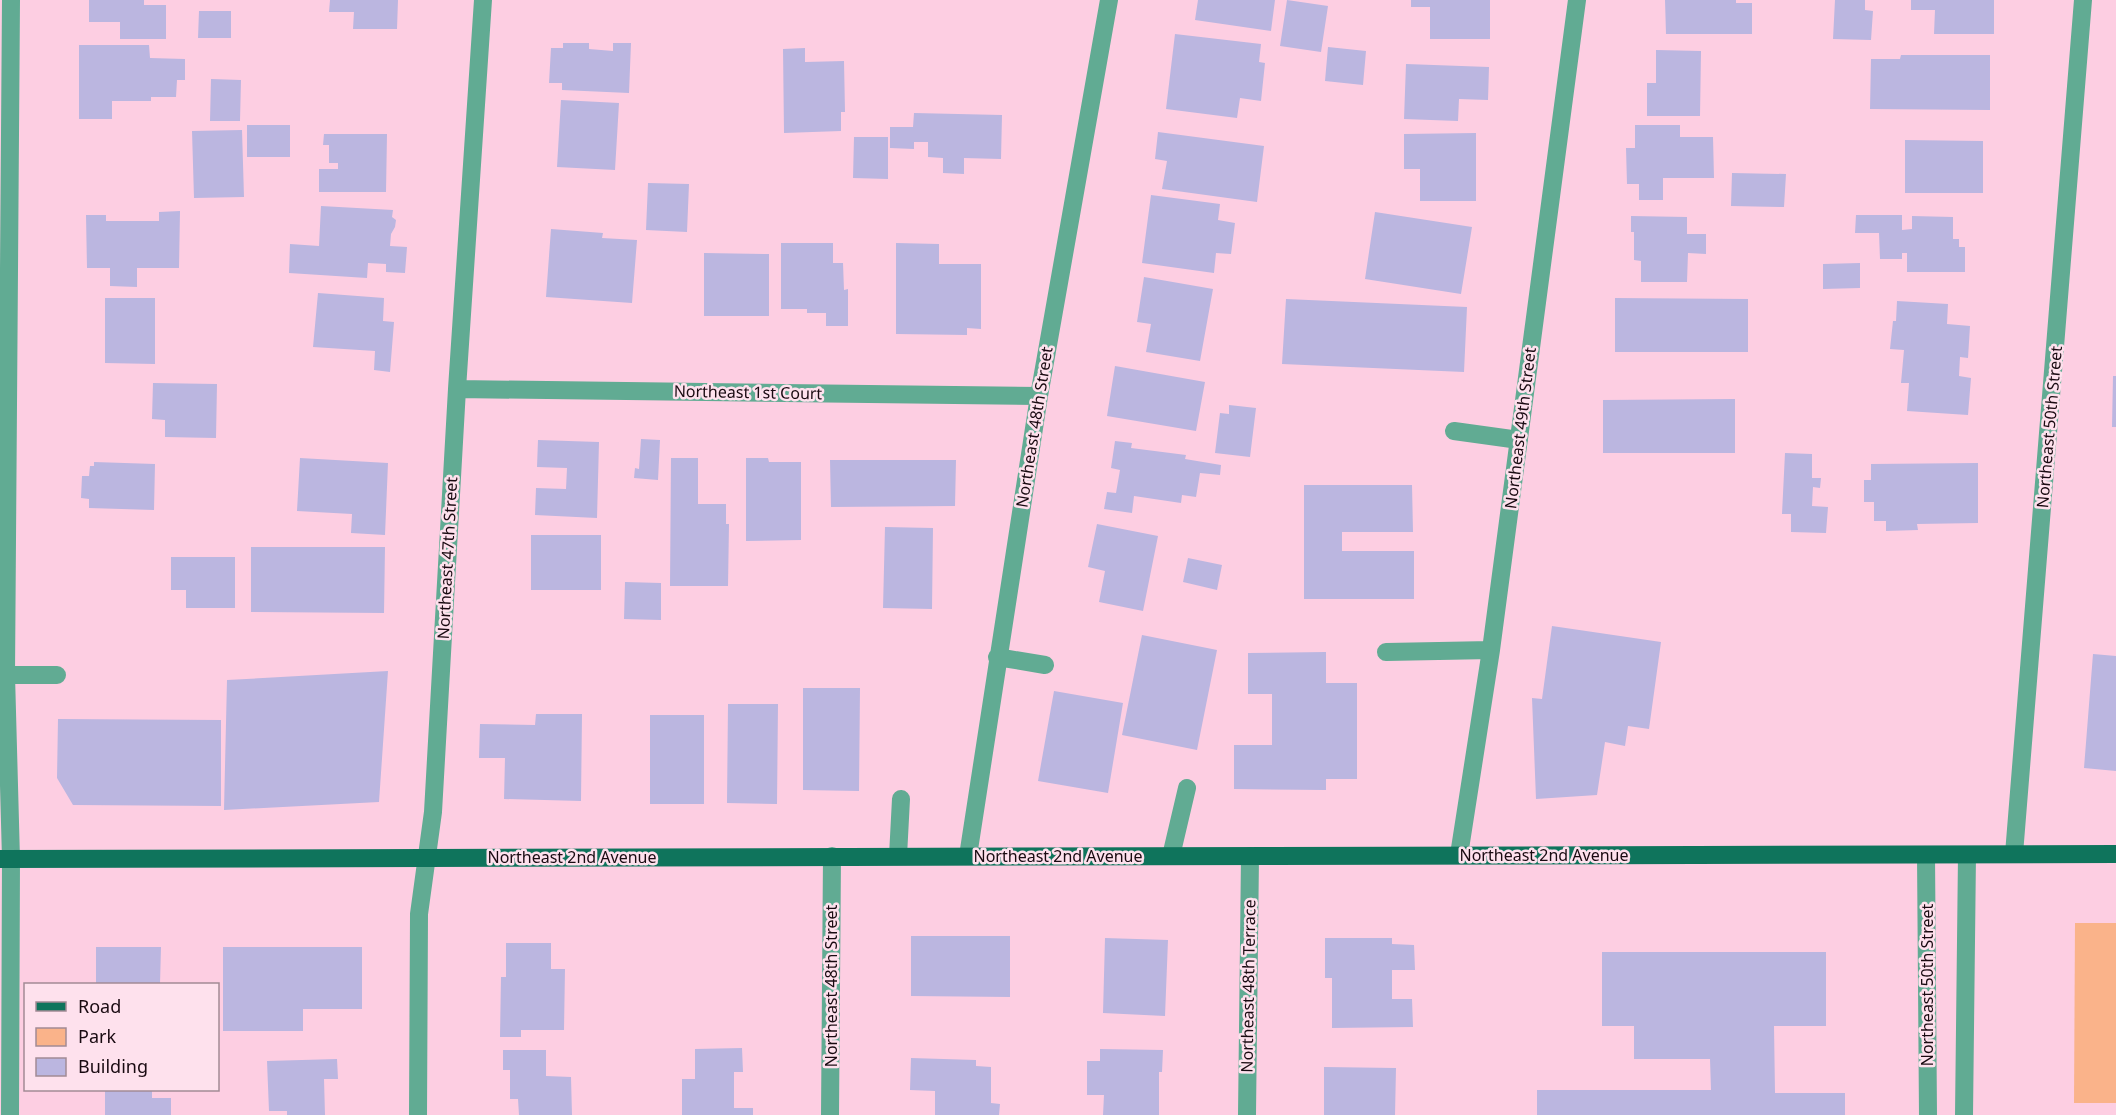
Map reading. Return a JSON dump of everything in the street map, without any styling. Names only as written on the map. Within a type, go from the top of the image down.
[{"type":"main road","name":"Northeast 2nd Avenue","points":[[5,859],[2116,854]]},
{"type":"street","points":[[10,1115],[5,859],[11,0]]},
{"type":"street","name":"Northeast 47th Street","points":[[418,1115],[419,914],[433,812],[457,389],[483,0]]},
{"type":"street","name":"Northeast 48th Street","points":[[968,856],[1039,396],[1109,0]]},
{"type":"street","name":"Northeast 49th Street","points":[[1459,855],[1491,650],[1577,0]]},
{"type":"street","name":"Northeast 50th Street","points":[[2014,854],[2083,0]]},
{"type":"street","name":"Northeast 1st Court","points":[[457,389],[1039,396]]},
{"type":"street","points":[[1454,431],[1519,440]]},
{"type":"street","points":[[1386,652],[1491,650]]},
{"type":"street","points":[[997,657],[1046,666]]},
{"type":"street","points":[[6,675],[57,675]]},
{"type":"street","points":[[1171,856],[1187,788]]},
{"type":"street","points":[[898,856],[901,799]]},
{"type":"street","name":"Northeast 50th Street","points":[[1926,855],[1928,1115]]},
{"type":"street","points":[[1964,1115],[1967,855]]},
{"type":"street","name":"Northeast 48th Street","points":[[830,1115],[832,856]]},
{"type":"street","name":"Northeast 48th Terrace","points":[[1247,1115],[1250,856]]},
{"type":"green space","points":[[2075,923],[2116,923],[2116,1103],[2074,1103]]},
{"type":"building","points":[[89,0],[144,0],[144,5],[166,5],[166,39],[120,39],[120,22],[89,22]]},
{"type":"building","points":[[330,0],[398,0],[397,29],[353,29],[354,12],[329,12]]},
{"type":"building","points":[[1198,0],[1275,0],[1271,31],[1195,20]]},
{"type":"building","points":[[1287,0],[1328,6],[1321,52],[1280,46]]},
{"type":"building","points":[[1411,0],[1490,0],[1490,39],[1430,39],[1430,7],[1411,7]]},
{"type":"building","points":[[1665,0],[1736,0],[1736,3],[1752,3],[1752,34],[1666,34]]},
{"type":"building","points":[[1835,0],[1865,0],[1865,10],[1873,11],[1871,40],[1833,39]]},
{"type":"building","points":[[1911,0],[1994,0],[1994,34],[1934,34],[1935,10],[1911,10]]},
{"type":"building","points":[[199,11],[231,11],[231,38],[198,38]]},
{"type":"building","points":[[1175,34],[1261,44],[1259,62],[1265,63],[1261,101],[1240,98],[1237,118],[1166,109]]},
{"type":"building","points":[[563,43],[589,43],[589,49],[613,51],[613,43],[631,43],[629,93],[562,90],[562,83],[549,83],[551,48],[563,48]]},
{"type":"building","points":[[79,45],[149,45],[150,58],[185,59],[185,80],[177,80],[176,97],[151,97],[151,101],[112,101],[112,119],[79,119]]},
{"type":"building","points":[[1328,47],[1366,51],[1363,85],[1325,81]]},
{"type":"building","points":[[805,48],[805,62],[844,61],[845,112],[841,112],[841,131],[784,133],[783,49]]},
{"type":"building","points":[[1656,50],[1701,51],[1700,116],[1647,116],[1647,83],[1656,83]]},
{"type":"building","points":[[1901,55],[1990,55],[1990,110],[1870,109],[1871,59],[1900,59]]},
{"type":"building","points":[[1406,64],[1489,67],[1488,100],[1459,99],[1458,121],[1404,119]]},
{"type":"building","points":[[211,79],[241,80],[240,121],[210,121]]},
{"type":"building","points":[[561,100],[619,103],[615,170],[557,167]]},
{"type":"building","points":[[914,113],[1002,115],[1001,159],[964,158],[964,174],[943,173],[943,158],[928,157],[928,142],[914,142],[914,149],[890,148],[890,127],[913,127]]},
{"type":"building","points":[[247,125],[290,125],[290,157],[247,157]]},
{"type":"building","points":[[1635,125],[1680,125],[1680,137],[1713,137],[1714,178],[1663,178],[1663,200],[1639,200],[1639,184],[1627,184],[1626,148],[1635,148]]},
{"type":"building","points":[[242,130],[244,197],[194,198],[192,131]]},
{"type":"building","points":[[1158,132],[1264,146],[1257,202],[1162,189],[1167,161],[1155,159]]},
{"type":"building","points":[[1476,133],[1476,201],[1420,201],[1420,169],[1404,169],[1404,134]]},
{"type":"building","points":[[324,134],[387,134],[386,192],[319,192],[319,169],[338,169],[338,163],[329,163],[329,145],[323,145]]},
{"type":"building","points":[[854,137],[888,137],[888,179],[853,178]]},
{"type":"building","points":[[1905,140],[1983,141],[1983,193],[1905,193]]},
{"type":"building","points":[[1732,173],[1786,174],[1784,207],[1731,206]]},
{"type":"building","points":[[648,183],[689,184],[687,232],[646,230]]},
{"type":"building","points":[[1151,195],[1220,204],[1218,220],[1235,223],[1231,254],[1216,253],[1214,273],[1142,263]]},
{"type":"building","points":[[321,206],[393,210],[392,217],[396,220],[390,246],[407,247],[405,273],[386,272],[386,264],[368,263],[367,278],[289,273],[290,244],[319,246]]},
{"type":"building","points":[[180,211],[179,268],[137,268],[137,287],[110,286],[110,268],[87,268],[86,215],[106,215],[106,221],[159,221],[159,212]]},
{"type":"building","points":[[1375,212],[1472,227],[1461,294],[1365,279]]},
{"type":"building","points":[[1856,215],[1902,215],[1902,230],[1912,229],[1912,216],[1953,217],[1953,239],[1959,239],[1959,247],[1965,247],[1965,272],[1907,272],[1907,253],[1902,253],[1902,259],[1880,259],[1879,233],[1855,233]]},
{"type":"building","points":[[1631,216],[1687,217],[1687,234],[1706,234],[1706,254],[1688,253],[1687,282],[1641,282],[1641,261],[1634,260],[1634,232],[1631,232]]},
{"type":"building","points":[[551,229],[603,233],[602,238],[637,240],[632,303],[546,297]]},
{"type":"building","points":[[781,243],[833,243],[833,263],[843,263],[844,290],[848,289],[848,326],[826,326],[826,313],[807,313],[807,309],[781,309]]},
{"type":"building","points":[[896,243],[939,244],[939,264],[981,264],[981,329],[967,328],[967,335],[896,334]]},
{"type":"building","points":[[704,253],[769,254],[769,316],[704,316]]},
{"type":"building","points":[[1860,263],[1860,288],[1823,289],[1823,264]]},
{"type":"building","points":[[1144,277],[1213,289],[1200,361],[1146,352],[1151,324],[1137,322]]},
{"type":"building","points":[[318,293],[384,298],[383,321],[394,322],[390,372],[374,370],[375,351],[313,347]]},
{"type":"building","points":[[105,298],[155,298],[155,364],[105,363]]},
{"type":"building","points":[[1615,298],[1748,299],[1748,352],[1615,352]]},
{"type":"building","points":[[1286,299],[1467,307],[1464,372],[1282,364]]},
{"type":"building","points":[[1897,301],[1948,304],[1947,324],[1970,326],[1968,358],[1960,357],[1959,376],[1971,378],[1968,415],[1907,411],[1909,383],[1901,383],[1904,350],[1890,349],[1893,321],[1896,321]]},
{"type":"building","points":[[1115,366],[1205,382],[1196,431],[1107,416]]},
{"type":"building","points":[[2113,376],[2116,376],[2116,427],[2112,427]]},
{"type":"building","points":[[153,383],[217,384],[216,438],[165,437],[165,420],[152,419]]},
{"type":"building","points":[[1735,399],[1735,453],[1603,453],[1603,400]]},
{"type":"building","points":[[1229,405],[1256,408],[1250,457],[1215,453],[1220,413],[1229,414]]},
{"type":"building","points":[[641,439],[660,440],[658,480],[634,478],[635,468],[639,469]]},
{"type":"building","points":[[538,440],[599,442],[597,518],[535,515],[536,488],[566,489],[567,468],[537,467]]},
{"type":"building","points":[[1115,441],[1132,443],[1131,448],[1186,455],[1185,459],[1221,465],[1220,475],[1200,473],[1196,497],[1182,495],[1181,503],[1134,496],[1132,513],[1104,509],[1107,492],[1116,493],[1120,470],[1111,468]]},
{"type":"building","points":[[1785,453],[1812,454],[1812,478],[1821,478],[1820,488],[1813,487],[1812,506],[1828,507],[1826,533],[1791,532],[1791,514],[1782,514]]},
{"type":"building","points":[[300,458],[388,463],[385,535],[351,533],[352,514],[297,511]]},
{"type":"building","points":[[671,458],[698,458],[698,504],[726,504],[726,524],[729,524],[728,586],[670,586]]},
{"type":"building","points":[[746,458],[768,458],[769,462],[801,462],[801,540],[746,541]]},
{"type":"building","points":[[830,460],[956,460],[955,506],[831,507]]},
{"type":"building","points":[[94,462],[155,464],[154,510],[89,508],[89,499],[81,498],[82,476],[89,476],[90,466],[94,466]]},
{"type":"building","points":[[1978,463],[1978,523],[1917,524],[1918,530],[1886,531],[1886,521],[1874,521],[1874,502],[1864,502],[1864,480],[1871,480],[1871,464]]},
{"type":"building","points":[[1304,485],[1412,485],[1413,532],[1342,532],[1342,551],[1414,551],[1414,599],[1304,599]]},
{"type":"building","points":[[1097,524],[1158,536],[1143,611],[1099,602],[1105,571],[1088,567]]},
{"type":"building","points":[[885,527],[933,528],[932,609],[883,608]]},
{"type":"building","points":[[531,535],[601,535],[601,590],[531,590]]},
{"type":"building","points":[[251,547],[385,547],[384,613],[251,612]]},
{"type":"building","points":[[171,557],[235,557],[235,608],[186,608],[186,590],[171,590]]},
{"type":"building","points":[[1188,558],[1222,565],[1217,590],[1183,582]]},
{"type":"building","points":[[625,582],[661,583],[661,620],[624,619]]},
{"type":"building","points":[[1552,626],[1661,642],[1649,729],[1628,726],[1625,746],[1605,742],[1597,795],[1536,799],[1532,698],[1542,699]]},
{"type":"building","points":[[1142,635],[1217,650],[1197,750],[1122,735]]},
{"type":"building","points":[[1326,652],[1326,683],[1357,683],[1357,779],[1326,779],[1326,790],[1234,789],[1234,745],[1272,745],[1272,694],[1248,694],[1248,653]]},
{"type":"building","points":[[2093,654],[2116,656],[2116,771],[2084,768]]},
{"type":"building","points":[[388,671],[379,802],[224,810],[227,680]]},
{"type":"building","points":[[803,688],[860,688],[859,791],[803,790]]},
{"type":"building","points":[[1054,691],[1123,703],[1108,793],[1038,781]]},
{"type":"building","points":[[728,704],[778,704],[777,804],[727,803]]},
{"type":"building","points":[[536,714],[582,714],[581,801],[504,799],[505,758],[479,758],[480,724],[535,725]]},
{"type":"building","points":[[650,715],[704,715],[704,804],[650,804]]},
{"type":"building","points":[[58,719],[221,720],[221,806],[73,805],[57,778]]},
{"type":"building","points":[[911,936],[1010,936],[1010,997],[911,996]]},
{"type":"building","points":[[1105,938],[1168,940],[1165,1016],[1103,1013]]},
{"type":"building","points":[[1325,938],[1392,938],[1392,944],[1414,945],[1415,970],[1392,970],[1392,999],[1412,999],[1413,1027],[1332,1028],[1332,978],[1325,978]]},
{"type":"building","points":[[506,943],[551,943],[551,969],[565,969],[564,1030],[521,1030],[521,1037],[500,1037],[501,977],[506,977]]},
{"type":"building","points":[[96,947],[161,947],[160,983],[96,983]]},
{"type":"building","points":[[223,947],[362,947],[362,1009],[303,1009],[303,1031],[223,1031]]},
{"type":"building","points":[[1602,952],[1826,952],[1826,1026],[1774,1026],[1775,1093],[1845,1093],[1845,1115],[1537,1115],[1537,1090],[1711,1090],[1710,1059],[1634,1059],[1634,1026],[1602,1026]]},
{"type":"building","points":[[742,1048],[743,1072],[734,1072],[734,1108],[753,1108],[753,1115],[682,1115],[682,1079],[695,1079],[695,1049]]},
{"type":"building","points":[[1100,1049],[1163,1050],[1162,1072],[1159,1072],[1159,1115],[1103,1115],[1104,1095],[1087,1095],[1087,1061],[1100,1061]]},
{"type":"building","points":[[503,1050],[546,1050],[546,1076],[571,1077],[572,1115],[519,1115],[518,1099],[510,1099],[510,1070],[503,1070]]},
{"type":"building","points":[[911,1058],[976,1060],[976,1066],[991,1067],[991,1103],[1000,1104],[999,1115],[935,1115],[935,1091],[910,1090]]},
{"type":"building","points":[[337,1059],[338,1079],[324,1079],[325,1115],[287,1115],[287,1111],[269,1111],[267,1061]]},
{"type":"building","points":[[1324,1067],[1396,1068],[1395,1115],[1324,1115]]},
{"type":"building","points":[[105,1091],[152,1091],[152,1098],[171,1098],[171,1115],[105,1115]]}]
